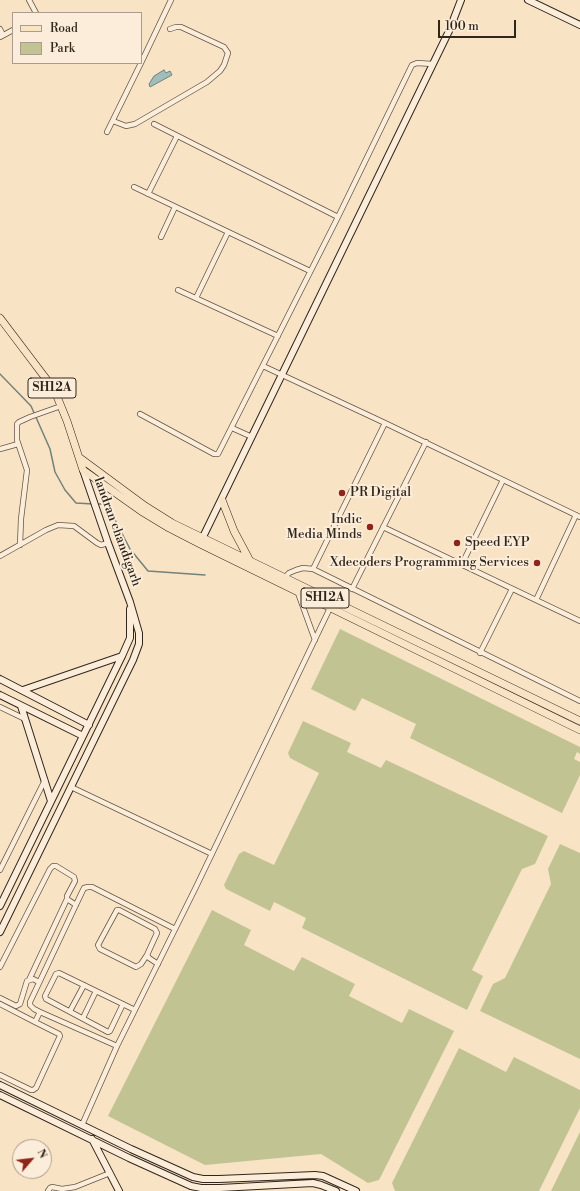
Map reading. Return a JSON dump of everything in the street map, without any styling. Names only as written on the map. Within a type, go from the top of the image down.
[{"type":"main road","points":[[201,542],[449,31],[461,0]]},
{"type":"main road","points":[[528,0],[580,25]]},
{"type":"main road","name":"SH12A","points":[[0,318],[56,394],[83,470],[163,524],[201,542],[298,593],[332,605],[580,721]]},
{"type":"main road","name":"SH12A","points":[[80,458],[145,506],[201,542],[284,578],[332,605],[580,730]]},
{"type":"main road","name":"landran chandigarh","points":[[0,932],[133,660],[139,644],[139,633],[130,602],[83,470]]},
{"type":"main road","points":[[222,500],[234,531],[250,562]]},
{"type":"main road","points":[[0,906],[130,638],[130,602]]},
{"type":"main road","points":[[23,690],[122,656]]},
{"type":"main road","points":[[0,679],[89,725]]},
{"type":"main road","points":[[0,695],[83,736]]},
{"type":"main road","points":[[21,706],[51,801]]},
{"type":"main road","points":[[0,1085],[131,1149],[193,1177],[203,1179],[219,1179],[315,1175],[323,1176],[356,1191]]},
{"type":"main road","points":[[0,1095],[129,1158],[191,1186],[202,1188],[220,1188],[313,1183],[336,1191]]},
{"type":"main road","points":[[82,1125],[92,1139],[119,1191]]},
{"type":"street","points":[[29,0],[35,12]]},
{"type":"street","points":[[142,61],[171,0]]},
{"type":"street","points":[[113,121],[126,126],[135,124],[207,82],[220,71],[228,53],[224,47],[181,27],[170,29]]},
{"type":"street","points":[[0,29],[2,36],[12,31]]},
{"type":"street","points":[[140,414],[216,454],[221,450],[338,217],[412,65],[417,63],[433,64]]},
{"type":"street","points":[[107,132],[141,64]]},
{"type":"street","points":[[154,124],[338,217]]},
{"type":"street","points":[[148,194],[176,136]]},
{"type":"street","points":[[134,187],[310,271]]},
{"type":"street","points":[[161,237],[175,207]]},
{"type":"street","points":[[196,298],[228,232]]},
{"type":"street","points":[[178,290],[278,336]]},
{"type":"street","points":[[263,366],[426,442],[578,516],[536,600]]},
{"type":"street","points":[[20,545],[21,519],[27,470],[17,440],[17,424],[34,415],[61,406]]},
{"type":"street","points":[[313,569],[386,423]]},
{"type":"street","points":[[232,428],[252,437]]},
{"type":"street","points":[[352,589],[426,442]]},
{"type":"street","points":[[0,449],[18,444]]},
{"type":"street","points":[[462,564],[503,480]]},
{"type":"street","points":[[0,556],[52,527],[66,525],[74,526],[101,545],[108,543]]},
{"type":"street","points":[[383,527],[580,621]]},
{"type":"street","points":[[284,578],[289,573],[296,570],[303,568],[313,569],[480,653],[580,701]]},
{"type":"street","points":[[480,653],[512,589]]},
{"type":"street","points":[[298,593],[315,640]]},
{"type":"street","points":[[82,1125],[116,1046],[212,854],[332,605]]},
{"type":"street","points":[[0,707],[26,719]]},
{"type":"street","points":[[0,870],[45,779]]},
{"type":"street","points":[[71,786],[212,854]]},
{"type":"street","points":[[0,967],[50,869],[53,866],[56,866],[74,877],[75,881],[67,896],[67,899],[29,980],[27,981],[20,1004],[16,1006],[0,998]]},
{"type":"street","points":[[116,1046],[40,1012],[30,1005],[30,1002],[84,888],[88,886],[92,887],[175,929]]},
{"type":"street","points":[[67,899],[76,905]]},
{"type":"street","points":[[117,910],[155,929],[157,933],[147,955],[141,964],[136,967],[100,949],[98,945],[117,910]]},
{"type":"street","points":[[147,955],[158,964]]},
{"type":"street","points":[[123,1004],[110,1031],[108,1032],[46,999],[44,996],[56,974],[59,973],[84,985],[123,1004],[135,1010]]},
{"type":"street","points":[[29,980],[40,982]]},
{"type":"street","points":[[70,1011],[84,985]]},
{"type":"street","points":[[83,1018],[96,991]]},
{"type":"street","points":[[0,1004],[57,1033],[60,1036],[36,1088],[33,1090],[0,1075]]},
{"type":"street","points":[[35,1022],[40,1012]]},
{"type":"street","points":[[48,1191],[52,1187],[62,1189],[75,1187],[110,1174]]},
{"type":"green space","points":[[340,629],[580,747],[580,754],[577,752],[574,759],[580,762],[580,775],[562,813],[410,738],[416,724],[362,698],[355,711],[311,689]]},
{"type":"green space","points":[[303,721],[351,743],[347,752],[381,768],[386,760],[548,836],[535,864],[522,869],[472,970],[483,976],[467,1010],[302,928],[306,918],[274,902],[270,911],[226,889],[224,885],[239,854],[244,851],[274,865],[319,773],[290,758],[288,753]]},
{"type":"green space","points":[[560,844],[580,853],[580,1059],[480,1011],[493,984],[505,978],[551,884],[548,869]]},
{"type":"green space","points":[[212,910],[251,930],[244,945],[294,971],[302,957],[355,984],[349,996],[402,1023],[409,1009],[454,1031],[379,1180],[368,1183],[321,1154],[205,1165],[108,1116]]},
{"type":"green space","points":[[459,1048],[506,1072],[514,1057],[580,1090],[580,1108],[539,1191],[395,1191],[392,1183]]},
{"type":"green space","points":[[580,1132],[580,1191],[551,1191]]},
{"type":"water","points":[[164,70],[166,73],[170,71],[172,75],[150,87],[149,84],[154,76]]},
{"type":"waterway","points":[[0,374],[31,406],[50,449],[55,472],[65,490],[76,503],[93,504]]},
{"type":"waterway","points":[[96,504],[105,504],[130,549],[148,571],[205,575]]},
{"type":"place","name":"PR Digital","points":[[342,493]]},
{"type":"place","name":"Indic Media Minds","points":[[370,527]]},
{"type":"place","name":"Speed EYP","points":[[457,543]]},
{"type":"place","name":"Xdecoders Programming Services","points":[[537,563]]}]
